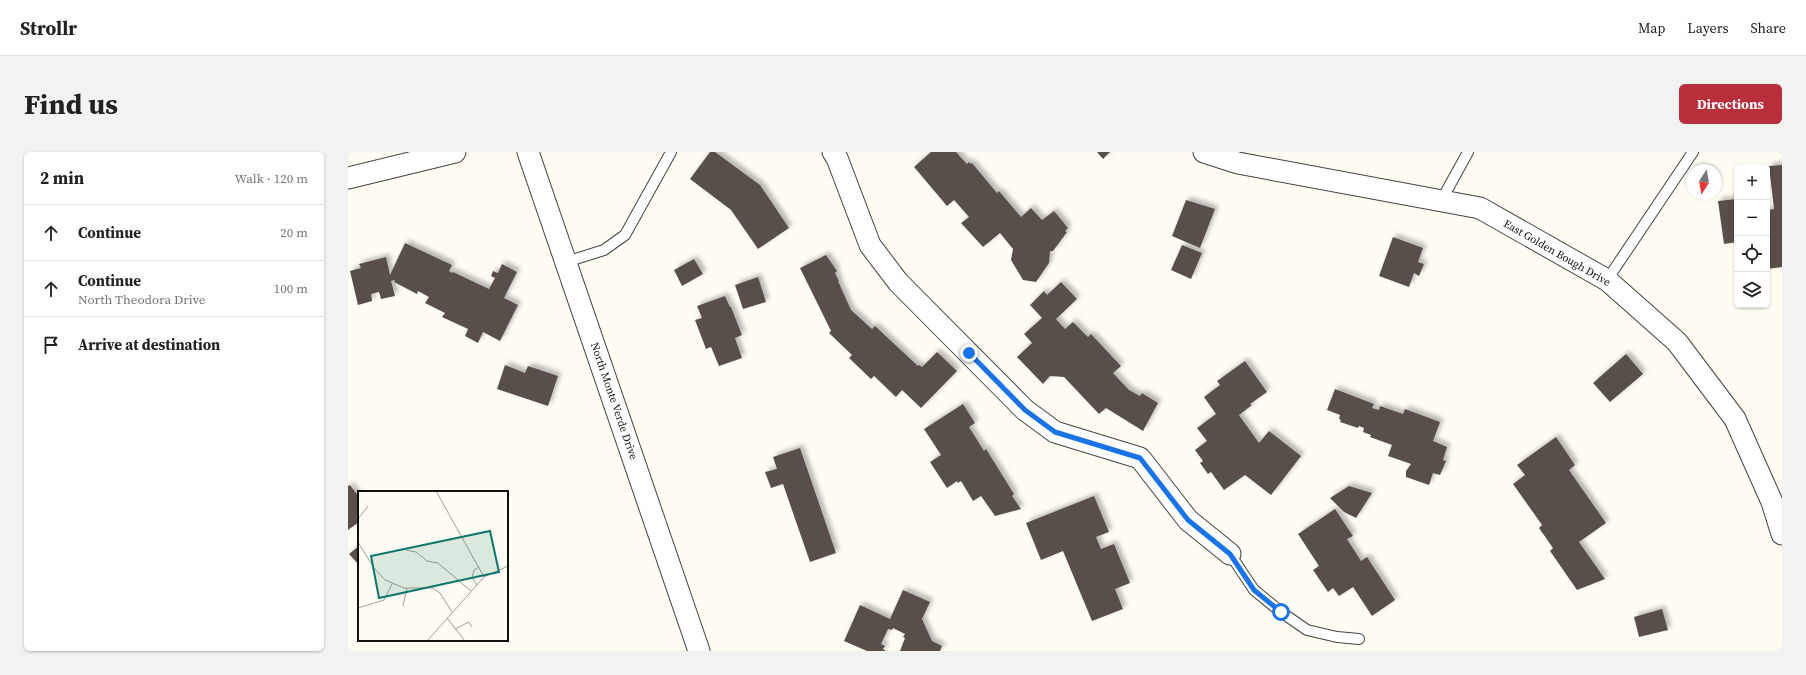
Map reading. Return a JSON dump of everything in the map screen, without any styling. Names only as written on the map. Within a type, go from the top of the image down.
[{"type":"street","points":[[348,178],[455,152]]},
{"type":"street","name":"North Monte Verde Drive","points":[[528,152],[699,651]]},
{"type":"street","points":[[833,152],[837,158],[870,245],[898,282],[1025,410],[1055,432],[1140,458],[1188,520],[1230,554]]},
{"type":"street","name":"East Golden Bough Drive","points":[[1204,152],[1238,163],[1480,208],[1607,280],[1677,342],[1735,419],[1772,502],[1782,534]]},
{"type":"lane","points":[[566,262],[604,250],[625,235],[671,152]]},
{"type":"lane","points":[[1441,201],[1468,152]]},
{"type":"lane","points":[[1607,280],[1693,152]]},
{"type":"lane","points":[[1230,554],[1254,590],[1281,612],[1307,630],[1336,637],[1359,640]]},
{"type":"building","points":[[710,152],[715,152],[760,185],[789,228],[758,249],[731,210],[690,179]]},
{"type":"building","points":[[931,152],[956,152],[967,164],[969,162],[971,164],[972,163],[997,193],[999,191],[1021,217],[1031,208],[1042,220],[1054,211],[1068,228],[1065,231],[1067,232],[1053,251],[1050,251],[1049,263],[1036,282],[1023,280],[1011,260],[1013,249],[1000,233],[983,247],[961,223],[969,217],[954,200],[947,206],[914,167]]},
{"type":"building","points":[[1097,152],[1110,152],[1103,159]]},
{"type":"building","points":[[1782,165],[1782,267],[1770,269],[1770,210],[1774,209],[1770,166]]},
{"type":"building","points":[[1734,199],[1734,242],[1724,244],[1718,201]]},
{"type":"building","points":[[1186,200],[1215,209],[1200,248],[1172,236]]},
{"type":"building","points":[[1393,237],[1423,248],[1418,262],[1424,264],[1419,276],[1414,273],[1409,287],[1379,276]]},
{"type":"building","points":[[405,243],[452,265],[449,271],[452,273],[453,272],[489,289],[495,278],[491,276],[493,271],[498,273],[502,264],[517,272],[504,298],[518,305],[500,341],[483,332],[478,343],[465,336],[468,329],[442,317],[445,313],[425,303],[429,297],[418,291],[417,294],[394,282],[395,280],[391,281],[395,296],[381,299],[379,292],[371,294],[372,301],[358,305],[350,271],[361,268],[359,264],[386,257],[390,275]]},
{"type":"building","points":[[1182,245],[1202,253],[1191,279],[1171,270]]},
{"type":"building","points":[[826,255],[837,271],[835,273],[851,310],[872,329],[875,326],[918,366],[919,365],[922,367],[937,352],[957,371],[921,408],[902,390],[896,397],[874,376],[871,379],[849,358],[852,355],[829,333],[831,331],[800,268]]},
{"type":"building","points":[[694,259],[703,274],[682,286],[674,270]]},
{"type":"building","points":[[758,277],[766,302],[743,309],[735,285]]},
{"type":"building","points":[[1061,282],[1077,299],[1056,319],[1065,329],[1073,322],[1088,337],[1091,334],[1121,366],[1113,373],[1129,390],[1140,396],[1142,393],[1158,403],[1143,431],[1106,408],[1099,414],[1064,377],[1050,376],[1043,384],[1017,357],[1032,343],[1024,334],[1042,318],[1030,305],[1044,291],[1047,295]]},
{"type":"building","points":[[725,296],[742,335],[735,338],[742,358],[719,366],[711,347],[706,349],[695,320],[702,318],[697,306]]},
{"type":"building","points":[[1626,354],[1643,374],[1610,402],[1593,383]]},
{"type":"building","points":[[1245,361],[1267,392],[1250,404],[1252,405],[1239,415],[1259,443],[1269,431],[1301,456],[1271,495],[1245,475],[1224,490],[1211,472],[1208,474],[1200,463],[1203,461],[1195,450],[1207,441],[1197,428],[1216,414],[1204,397],[1220,385],[1217,381]]},
{"type":"building","points":[[505,365],[525,373],[528,366],[558,376],[548,406],[497,389]]},
{"type":"building","points":[[1335,389],[1374,404],[1372,408],[1379,410],[1380,406],[1403,414],[1405,409],[1440,422],[1433,441],[1447,447],[1443,460],[1446,461],[1440,475],[1433,473],[1429,485],[1406,477],[1406,471],[1411,464],[1388,456],[1392,445],[1370,437],[1371,435],[1363,432],[1364,428],[1359,426],[1358,428],[1340,422],[1340,415],[1327,410]]},
{"type":"building","points":[[963,404],[975,423],[969,427],[984,451],[986,449],[1014,494],[1012,496],[1021,509],[995,516],[981,496],[973,501],[961,481],[958,483],[957,481],[947,488],[930,462],[941,455],[924,429]]},
{"type":"building","points":[[1556,437],[1575,465],[1569,470],[1606,523],[1579,542],[1605,579],[1577,590],[1550,551],[1553,548],[1539,528],[1542,525],[1513,484],[1525,475],[1517,465]]},
{"type":"building","points":[[800,448],[836,553],[810,562],[783,484],[771,488],[765,472],[777,469],[773,457]]},
{"type":"building","points":[[350,485],[358,496],[358,523],[348,530],[348,486]]},
{"type":"building","points":[[1349,486],[1372,493],[1356,518],[1344,512],[1330,498]]},
{"type":"building","points":[[1094,496],[1109,532],[1096,537],[1101,549],[1114,544],[1130,583],[1115,589],[1123,609],[1092,621],[1063,551],[1041,560],[1026,523]]},
{"type":"building","points":[[1335,509],[1353,536],[1347,539],[1361,561],[1367,557],[1395,600],[1372,616],[1353,587],[1339,596],[1333,588],[1328,592],[1313,570],[1319,566],[1298,534]]},
{"type":"building","points":[[358,547],[358,564],[349,554]]},
{"type":"building","points":[[903,590],[930,602],[922,619],[932,641],[942,646],[940,651],[900,651],[905,634],[893,628],[892,630],[888,629],[881,644],[885,646],[883,649],[886,651],[867,651],[844,641],[860,605],[890,619]]},
{"type":"building","points":[[1662,609],[1668,630],[1639,637],[1634,617]]},
{"type":"route","points":[[969,353],[1025,410],[1055,432],[1140,458],[1188,520],[1230,554],[1254,590],[1281,612]]}]
